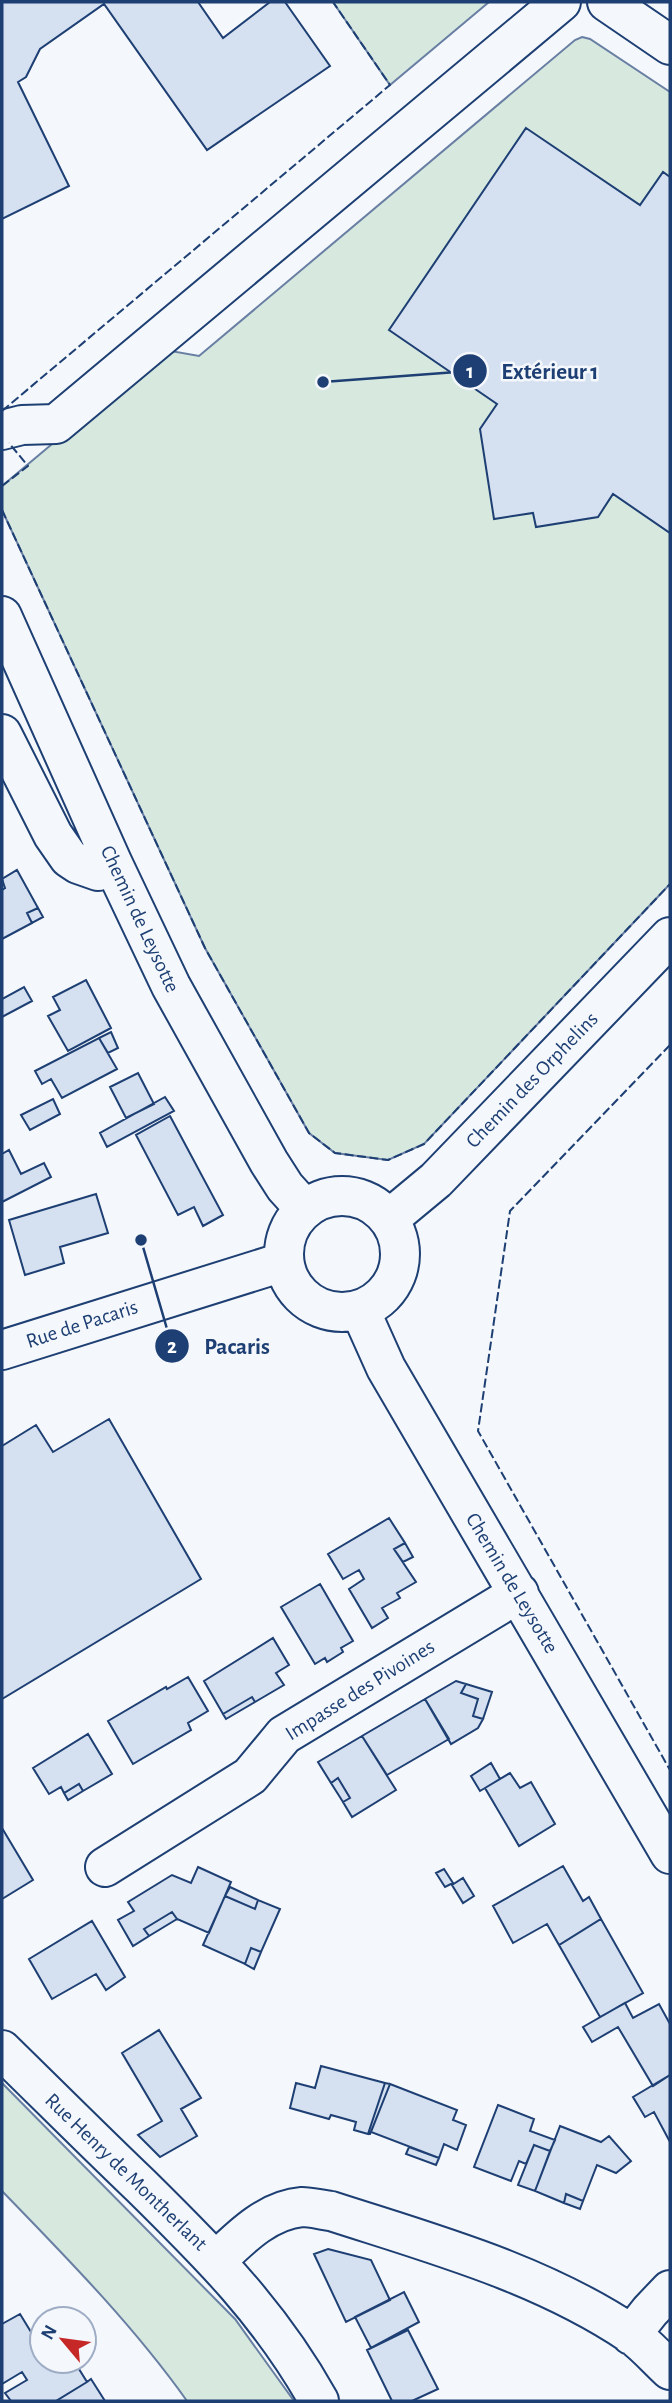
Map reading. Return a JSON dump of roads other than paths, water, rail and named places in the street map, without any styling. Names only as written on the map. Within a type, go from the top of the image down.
[{"type":"street","points":[[2,430],[22,425],[56,424],[561,2]]},
{"type":"street","points":[[607,2],[670,45]]},
{"type":"street","name":"Chemin de Leysotte","points":[[2,616],[171,986],[269,1162],[285,1187],[304,1208]]},
{"type":"street","points":[[2,734],[53,835],[69,858],[98,871],[113,864]]},
{"type":"street","name":"Chemin des Orphelins","points":[[389,1219],[436,1180],[670,937]]},
{"type":"street","points":[[340,1195],[358,1197],[375,1206],[389,1219],[398,1236],[400,1254],[396,1275],[389,1289],[376,1301],[360,1310],[332,1312],[318,1308],[301,1297],[289,1281],[283,1262],[284,1242],[291,1223],[304,1208],[321,1199],[340,1195]]},
{"type":"street","name":"Rue de Pacaris","points":[[2,1350],[283,1262]]},
{"type":"street","name":"Chemin de Leysotte","points":[[360,1310],[386,1368],[670,1854]]},
{"type":"street","name":"Impasse des Pivoines","points":[[105,1867],[250,1776],[284,1735],[519,1593]]},
{"type":"street","name":"Rue Henry de Montherlant","points":[[2,2050],[216,2260],[246,2232],[272,2216],[302,2207],[331,2211],[507,2270],[564,2297],[631,2335],[670,2370]]},
{"type":"street","points":[[216,2260],[261,2312],[318,2401]]},
{"type":"street","points":[[631,2335],[670,2291]]},
{"type":"place","name":"Extérieur 1","points":[[323,382]]},
{"type":"place","name":"Pacaris","points":[[141,1240]]}]
